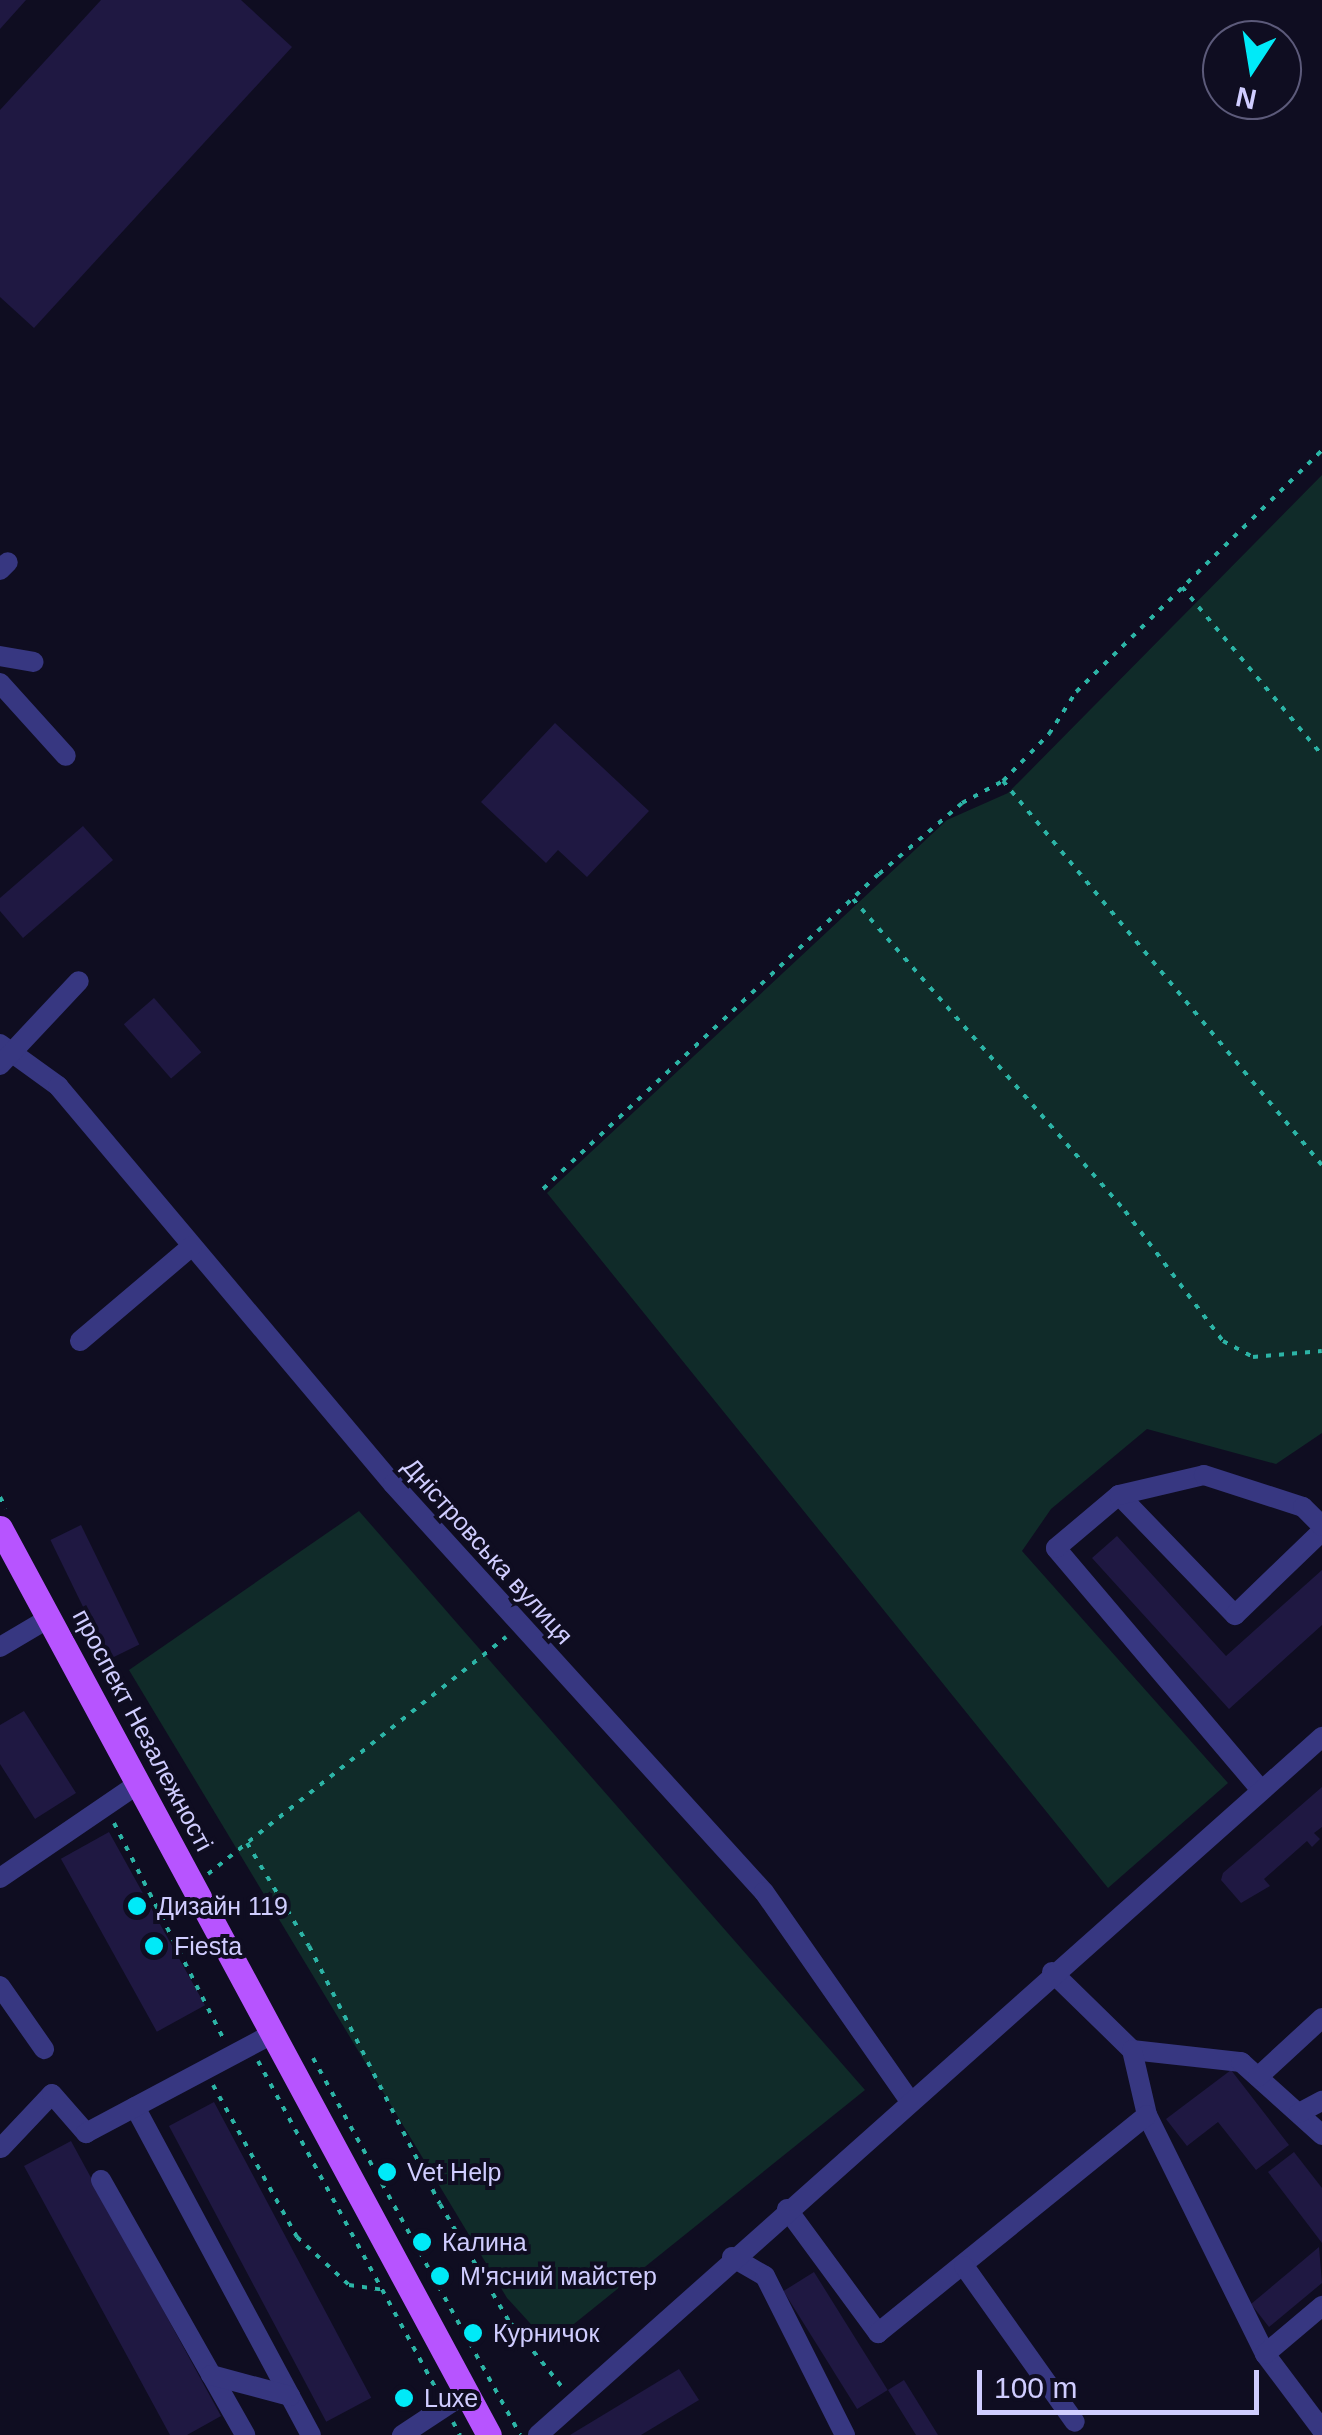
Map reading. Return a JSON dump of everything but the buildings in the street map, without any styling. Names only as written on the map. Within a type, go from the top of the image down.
[{"type":"main road","name":"проспект Незалежності","points":[[0,1528],[138,1784],[252,2045],[455,2400],[488,2435]]},
{"type":"street","points":[[0,656],[33,662]]},
{"type":"street","points":[[0,683],[66,756]]},
{"type":"street","points":[[4,1054],[79,981]]},
{"type":"street","name":"Дністровська вулиця","points":[[4,1054],[58,1086],[522,1625],[764,1892],[909,2100]]},
{"type":"street","points":[[80,1341],[192,1246]]},
{"type":"street","points":[[1120,1495],[1234,1615],[1322,1528],[1302,1506],[1204,1475],[1120,1495],[1056,1548],[1261,1790]]},
{"type":"street","points":[[0,1646],[49,1618]]},
{"type":"street","points":[[538,2435],[1052,1972],[1322,1737]]},
{"type":"street","points":[[0,1878],[138,1784]]},
{"type":"street","points":[[1052,1972],[1132,2050],[1147,2115],[1265,2354],[1322,2430]]},
{"type":"street","points":[[0,1986],[44,2049]]},
{"type":"street","points":[[1258,2077],[1322,2018]]},
{"type":"street","points":[[1,2148],[52,2094],[86,2133],[252,2045]]},
{"type":"street","points":[[1132,2050],[1241,2062],[1322,2136]]},
{"type":"street","points":[[1298,2113],[1322,2101]]},
{"type":"street","points":[[135,2107],[311,2435]]},
{"type":"street","points":[[786,2209],[878,2332],[1147,2115]]},
{"type":"street","points":[[101,2180],[245,2435]]},
{"type":"street","points":[[732,2257],[765,2276],[845,2435]]},
{"type":"street","points":[[964,2266],[1075,2422]]},
{"type":"street","points":[[1265,2354],[1322,2306]]},
{"type":"street","points":[[211,2375],[290,2396]]},
{"type":"street","points":[[402,2435],[455,2400]]},
{"type":"path","points":[[543,1188],[853,899],[962,803],[1003,781],[1050,734],[1076,692],[1322,450]]},
{"type":"path","points":[[1182,587],[1322,755]]},
{"type":"path","points":[[1003,781],[1322,1165]]},
{"type":"path","points":[[853,899],[1125,1211],[1224,1340],[1252,1358],[1322,1351]]},
{"type":"path","points":[[204,1878],[522,1625]]},
{"type":"path","points":[[106,1807],[252,2045],[384,2290],[455,2400],[460,2435]]},
{"type":"path","points":[[248,1843],[308,1946],[440,2204],[509,2321],[574,2402]]},
{"type":"path","points":[[205,2070],[297,2238],[349,2285],[384,2290]]},
{"type":"green space","points":[[1322,475],[1322,1433],[1276,1464],[1147,1429],[1051,1509],[1022,1551],[1228,1783],[1108,1888],[547,1193],[947,820],[1008,793]]},
{"type":"green space","points":[[359,1511],[865,2090],[549,2344],[507,2298],[129,1670]]},
{"type":"place","name":"Дизайн 119","points":[[137,1906]]},
{"type":"place","name":"Fiesta","points":[[154,1946]]},
{"type":"place","name":"Vet Help","points":[[387,2172]]},
{"type":"place","name":"Калина","points":[[422,2242]]},
{"type":"place","name":"М'ясний майстер","points":[[440,2276]]},
{"type":"place","name":"Курничок","points":[[473,2333]]},
{"type":"place","name":"Luxe","points":[[404,2398]]}]
